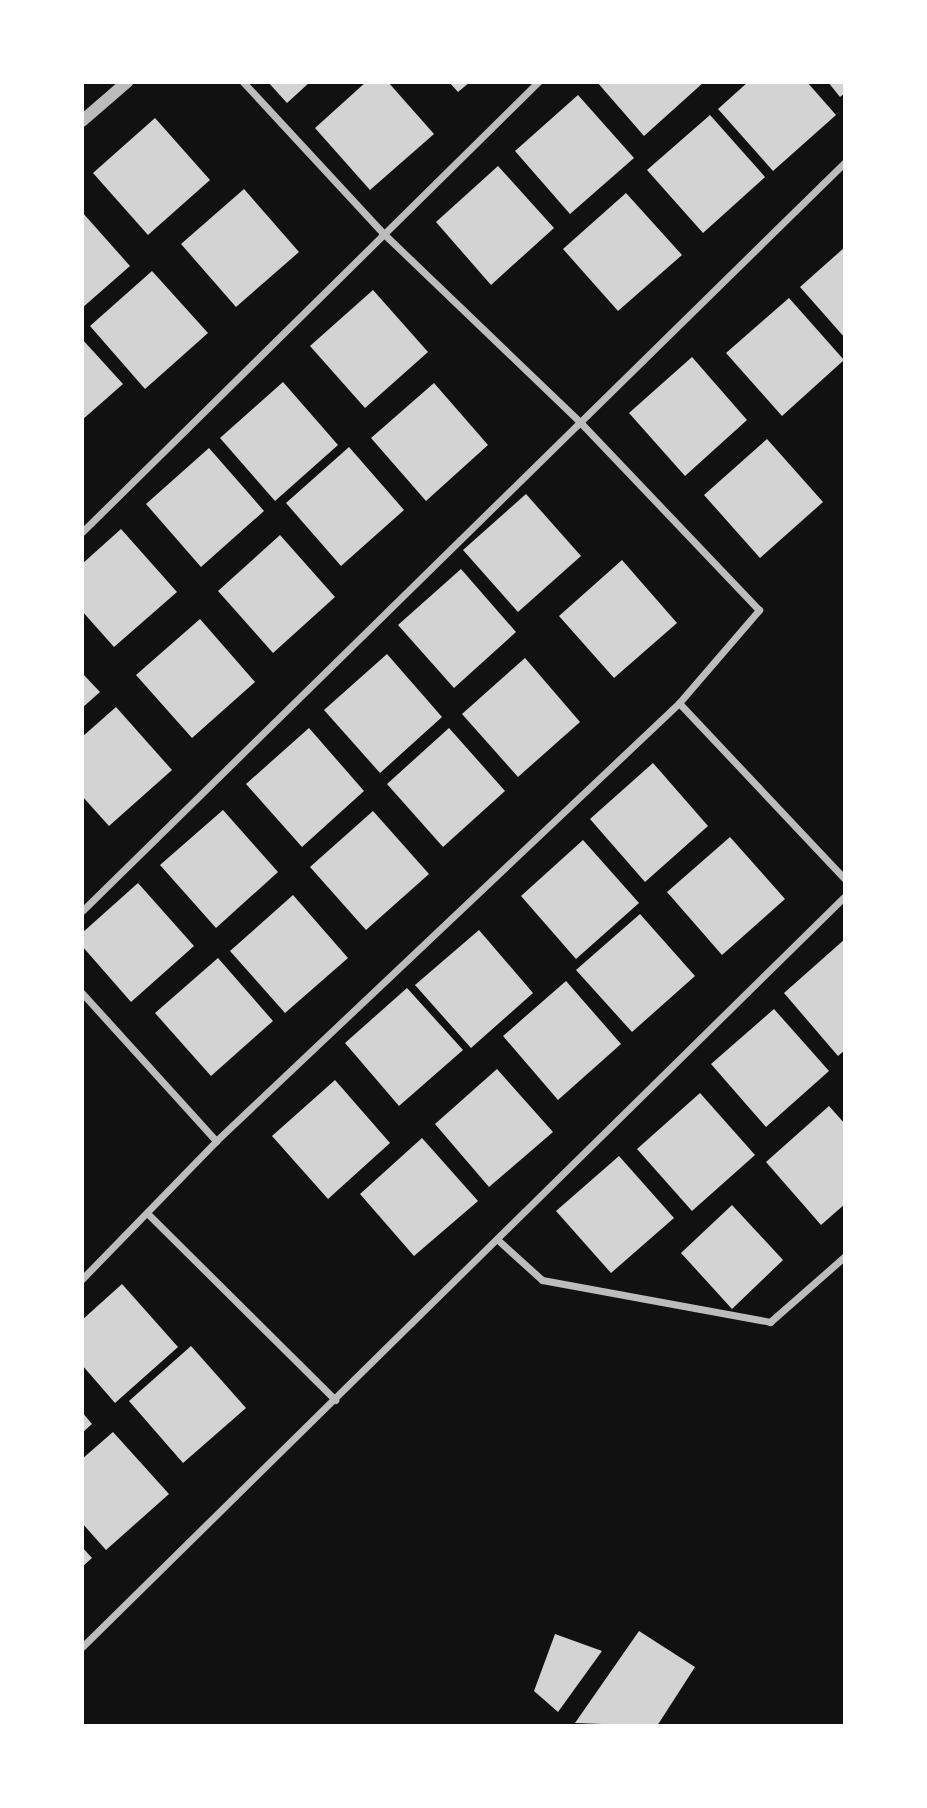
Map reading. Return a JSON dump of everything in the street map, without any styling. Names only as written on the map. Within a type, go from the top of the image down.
[{"type":"street","points":[[82,121],[127,82]]},
{"type":"street","points":[[82,1279],[216,1141],[679,703],[759,610],[580,422],[382,232],[243,82]]},
{"type":"street","points":[[82,532],[382,232],[538,82]]},
{"type":"street","points":[[82,911],[845,162]]},
{"type":"street","points":[[679,703],[845,879]]},
{"type":"street","points":[[82,1647],[499,1241],[845,896]]},
{"type":"street","points":[[82,993],[216,1141]]},
{"type":"street","points":[[148,1214],[335,1400]]},
{"type":"street","points":[[499,1241],[542,1280],[771,1322],[845,1256]]},
{"type":"building","points":[[268,82],[310,82],[287,103]]},
{"type":"building","points":[[366,82],[388,82],[434,134],[370,190],[315,128]]},
{"type":"building","points":[[449,82],[470,82],[458,92]]},
{"type":"building","points":[[597,82],[704,82],[644,136]]},
{"type":"building","points":[[748,82],[807,82],[836,115],[773,171],[718,109]]},
{"type":"building","points":[[828,82],[845,82],[845,93],[840,97]]},
{"type":"building","points":[[578,95],[634,158],[570,214],[515,151]]},
{"type":"building","points":[[710,115],[765,177],[703,233],[647,170]]},
{"type":"building","points":[[155,118],[210,180],[148,235],[93,173]]},
{"type":"building","points":[[498,166],[554,228],[491,285],[436,222]]},
{"type":"building","points":[[244,189],[299,252],[236,307],[181,244]]},
{"type":"building","points":[[626,193],[682,255],[618,311],[563,249]]},
{"type":"building","points":[[82,212],[130,266],[82,308]]},
{"type":"building","points":[[845,247],[845,338],[800,287]]},
{"type":"building","points":[[152,271],[208,333],[145,389],[90,326]]},
{"type":"building","points":[[373,290],[428,352],[365,408],[310,346]]},
{"type":"building","points":[[789,298],[844,360],[782,416],[726,353]]},
{"type":"building","points":[[82,339],[123,384],[82,420]]},
{"type":"building","points":[[692,357],[747,420],[685,476],[629,413]]},
{"type":"building","points":[[283,382],[338,445],[275,501],[220,438]]},
{"type":"building","points":[[434,383],[488,445],[426,501],[371,438]]},
{"type":"building","points":[[767,439],[823,502],[760,558],[704,495]]},
{"type":"building","points":[[349,447],[404,510],[341,566],[286,503]]},
{"type":"building","points":[[209,448],[264,511],[201,567],[146,504]]},
{"type":"building","points":[[526,494],[581,556],[518,612],[463,550]]},
{"type":"building","points":[[121,529],[177,592],[114,647],[82,611],[82,564]]},
{"type":"building","points":[[280,535],[335,597],[273,653],[218,591]]},
{"type":"building","points":[[622,560],[677,623],[614,678],[559,616]]},
{"type":"building","points":[[461,569],[516,632],[454,688],[398,625]]},
{"type":"building","points":[[200,619],[255,682],[192,738],[136,675]]},
{"type":"building","points":[[387,654],[442,717],[380,773],[324,710]]},
{"type":"building","points":[[525,658],[580,722],[518,777],[462,714]]},
{"type":"building","points":[[82,673],[100,692],[82,708]]},
{"type":"building","points":[[116,707],[172,770],[109,826],[82,796],[82,737]]},
{"type":"building","points":[[309,728],[364,791],[302,847],[246,784]]},
{"type":"building","points":[[449,728],[505,791],[443,847],[387,784]]},
{"type":"building","points":[[653,763],[708,826],[645,882],[590,819]]},
{"type":"building","points":[[223,810],[278,872],[216,928],[160,865]]},
{"type":"building","points":[[373,811],[429,874],[366,930],[310,867]]},
{"type":"building","points":[[730,837],[785,899],[722,955],[667,892]]},
{"type":"building","points":[[583,840],[639,903],[576,959],[521,896]]},
{"type":"building","points":[[138,883],[194,946],[131,1002],[82,946],[82,933]]},
{"type":"building","points":[[293,895],[348,958],[285,1013],[230,951]]},
{"type":"building","points":[[640,914],[695,976],[632,1032],[576,970]]},
{"type":"building","points":[[479,930],[533,993],[471,1048],[415,985]]},
{"type":"building","points":[[845,939],[845,1050],[838,1056],[784,993]]},
{"type":"building","points":[[218,958],[273,1021],[211,1076],[155,1013]]},
{"type":"building","points":[[566,981],[621,1044],[558,1100],[503,1036]]},
{"type":"building","points":[[407,988],[463,1050],[399,1106],[345,1043]]},
{"type":"building","points":[[774,1009],[829,1071],[766,1127],[711,1064]]},
{"type":"building","points":[[497,1069],[553,1132],[489,1187],[435,1124]]},
{"type":"building","points":[[335,1080],[390,1143],[328,1199],[272,1136]]},
{"type":"building","points":[[700,1093],[755,1155],[692,1211],[637,1149]]},
{"type":"building","points":[[829,1106],[845,1124],[845,1204],[821,1225],[766,1162]]},
{"type":"building","points":[[422,1138],[478,1201],[414,1256],[360,1194]]},
{"type":"building","points":[[619,1156],[674,1218],[611,1273],[556,1211]]},
{"type":"building","points":[[732,1205],[783,1260],[732,1309],[681,1253]]},
{"type":"building","points":[[122,1284],[178,1347],[115,1403],[82,1365],[82,1320]]},
{"type":"building","points":[[191,1346],[246,1408],[183,1463],[129,1401]]},
{"type":"building","points":[[82,1412],[92,1424],[82,1433]]},
{"type":"building","points":[[113,1432],[169,1494],[106,1550],[82,1523],[82,1459]]},
{"type":"building","points":[[82,1547],[92,1558],[82,1567]]},
{"type":"building","points":[[639,1631],[695,1667],[657,1726],[575,1723]]},
{"type":"building","points":[[555,1634],[602,1651],[558,1712],[534,1691]]}]
